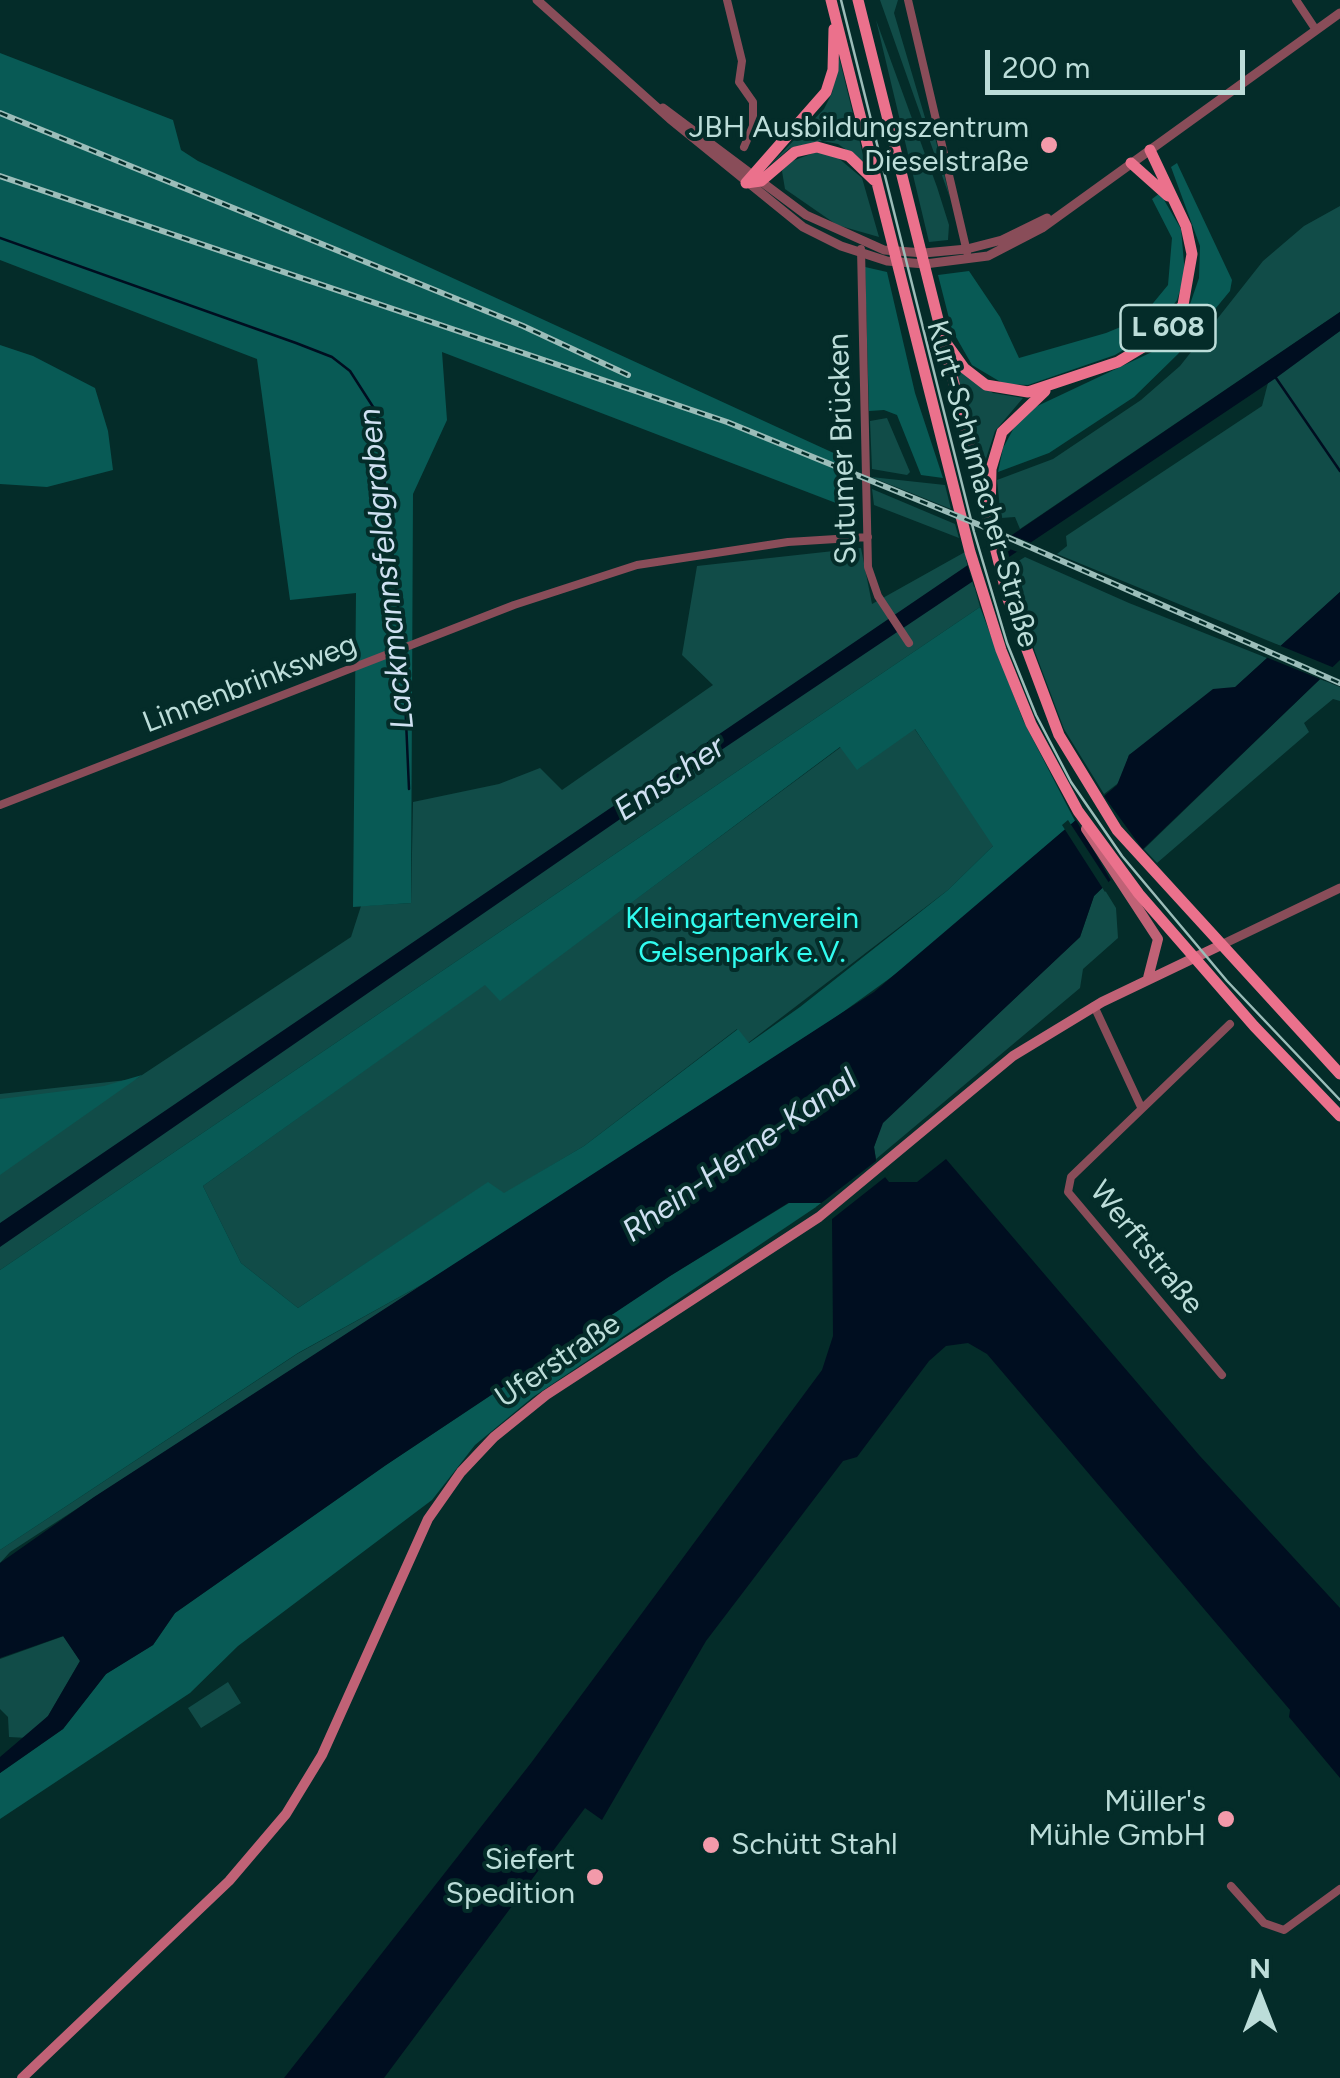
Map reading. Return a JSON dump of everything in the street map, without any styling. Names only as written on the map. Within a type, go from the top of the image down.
[{"type":"main road","name":"Kurt-Schumacher-Straße","points":[[830,0],[990,621],[1031,724],[1078,811],[1123,882],[1340,1116]]},
{"type":"main road","name":"Kurt-Schumacher-Straße","points":[[858,0],[1011,608],[1054,722],[1095,796],[1144,861],[1340,1074]]},
{"type":"main road","points":[[753,179],[814,111],[826,92],[833,70],[835,17]]},
{"type":"main road","points":[[753,179],[795,152],[817,147],[849,156],[876,184]]},
{"type":"main road","name":"L 608","points":[[990,530],[991,469],[1009,422],[1048,389],[1134,354],[1158,338],[1176,317],[1191,279],[1192,254],[1175,202],[1150,150]]},
{"type":"main road","points":[[1131,163],[1175,202]]},
{"type":"main road","name":"L 608","points":[[941,336],[964,368],[986,385],[1005,391],[1048,389]]},
{"type":"main road","points":[[1123,882],[1158,939],[1147,978]]},
{"type":"main road","name":"Uferstraße","points":[[22,2078],[228,1882],[286,1814],[322,1755],[418,1536],[440,1500],[481,1449],[540,1398],[819,1217],[1013,1056],[1094,1006],[1219,946]]},
{"type":"street","points":[[537,0],[656,104],[753,179],[803,226],[906,264],[968,261],[1007,248],[1340,13]]},
{"type":"street","points":[[726,0],[742,61],[739,82],[754,102],[753,126],[744,147]]},
{"type":"street","points":[[908,0],[968,261]]},
{"type":"street","points":[[1296,0],[1316,30]]},
{"type":"street","points":[[862,248],[914,252],[967,250],[1002,240],[1072,205]]},
{"type":"street","name":"Sutumer Brücken","points":[[862,248],[869,575],[909,643]]},
{"type":"street","name":"Linnenbrinksweg","points":[[0,805],[514,605],[636,565],[788,542],[868,537]]},
{"type":"street","points":[[1219,946],[1340,888]]},
{"type":"street","points":[[1094,1006],[1140,1107]]},
{"type":"street","name":"Werftstraße","points":[[1222,1375],[1068,1192],[1071,1177],[1230,1024]]},
{"type":"street","points":[[1231,1886],[1264,1923],[1284,1930],[1340,1889]]},
{"type":"green space","points":[[880,0],[898,0],[894,13],[926,121],[931,121],[950,198]]},
{"type":"green space","points":[[876,20],[937,187],[949,225],[948,240],[929,242]]},
{"type":"green space","points":[[839,57],[865,163],[838,144],[822,141],[790,148],[770,165],[824,109],[832,93]]},
{"type":"green space","points":[[816,152],[836,156],[862,178],[879,237],[837,225],[785,189],[782,171],[787,163]]},
{"type":"green space","points":[[1340,206],[1340,312],[1020,529],[1015,517],[1001,518],[997,480],[1053,459],[1141,400],[1180,366],[1263,261],[1304,226]]},
{"type":"green space","points":[[1340,331],[1340,592],[1281,646],[1057,554],[1067,546],[1066,536],[1262,406],[1269,379]]},
{"type":"green space","points":[[955,367],[993,393],[1023,398],[995,431],[983,468]]},
{"type":"green space","points":[[887,418],[910,472],[907,475],[872,469],[870,421]]},
{"type":"green space","points":[[871,477],[945,485],[951,509]]},
{"type":"green space","points":[[872,489],[955,524],[959,538],[874,505]]},
{"type":"green space","points":[[861,548],[872,604],[965,552],[980,607],[0,1270],[0,1094],[136,1079],[351,937],[361,906],[411,903],[413,802],[499,784],[540,768],[562,790],[713,685],[682,655],[697,566]]},
{"type":"green space","points":[[1025,557],[1267,658],[1235,688],[1129,755],[1121,781],[1104,794],[1064,729],[1035,652],[1012,565]]},
{"type":"green space","points":[[1320,679],[1340,687],[1340,701],[1333,699],[1304,723],[1309,732],[1157,863],[1144,849]]},
{"type":"green space","name":"Kleingartenverein Gelsenpark e.V.","points":[[914,728],[994,845],[948,890],[748,1043],[737,1029],[584,1146],[504,1194],[488,1183],[298,1308],[241,1263],[203,1186],[485,984],[500,1000],[841,747],[858,769]]},
{"type":"green space","points":[[1103,887],[1116,908],[1118,938],[1083,969],[1080,988],[876,1159],[874,1147],[882,1123],[1080,937],[1094,896]]},
{"type":"green space","points":[[432,1279],[10,1552],[0,1563],[0,1550],[297,1354]]},
{"type":"green space","points":[[64,1636],[80,1661],[48,1716],[28,1738],[9,1737],[8,1717],[0,1709],[0,1659]]},
{"type":"green space","points":[[228,1682],[241,1703],[201,1728],[188,1708]]},
{"type":"shaded area","points":[[0,53],[173,120],[181,150],[198,161],[851,461],[849,508],[442,352],[447,420],[413,494],[411,903],[353,907],[356,593],[290,600],[257,359],[0,260]]},
{"type":"shaded area","points":[[1177,163],[1232,280],[1230,291],[1178,354],[1134,397],[1049,453],[998,472],[1003,448],[1016,424],[1031,409],[1154,351],[1187,313],[1199,278],[1200,246],[1171,167]]},
{"type":"shaded area","points":[[1160,193],[1181,229],[1185,274],[1177,300],[1154,332],[1115,355],[1028,385],[1004,384],[972,365],[952,330],[938,275],[969,271],[1000,317],[1019,358],[1106,333],[1140,319],[1168,285],[1172,238],[1152,199]]},
{"type":"shaded area","points":[[865,267],[887,272],[915,393],[943,478],[921,475],[897,415],[884,410],[869,411]]},
{"type":"shaded area","points":[[0,345],[33,356],[95,388],[108,431],[113,470],[47,487],[0,484]]},
{"type":"shaded area","points":[[980,607],[1023,720],[1075,821],[915,960],[832,1020],[432,1279],[298,1353],[0,1550],[0,1270]],"holes":[[[915,729],[993,846],[948,890],[749,1043],[738,1029],[584,1146],[504,1193],[488,1182],[298,1308],[241,1263],[203,1186],[485,985],[500,1001],[840,747],[857,770]]]},
{"type":"shaded area","points":[[142,1075],[0,1175],[0,1099],[104,1086]]},
{"type":"shaded area","points":[[789,1203],[822,1203],[533,1397],[475,1445],[432,1500],[238,1646],[190,1693],[0,1819],[0,1773],[63,1729],[106,1674],[153,1645],[175,1613],[386,1465],[670,1276]]},
{"type":"water","name":"Emscher","points":[[1340,312],[1340,331],[1276,378],[684,775],[0,1247],[0,1223]]},
{"type":"water","name":"Rhein-Herne-Kanal","points":[[1340,592],[1340,660],[1094,896],[1080,937],[883,1123],[874,1147],[877,1167],[889,1182],[917,1182],[946,1159],[1199,1455],[1340,1608],[1340,1778],[1289,1717],[1290,1710],[987,1354],[968,1343],[946,1346],[929,1361],[857,1457],[843,1461],[706,1641],[602,1820],[585,1808],[384,2078],[284,2078],[531,1763],[822,1370],[833,1336],[832,1218],[821,1203],[788,1203],[670,1276],[386,1465],[175,1613],[153,1645],[106,1674],[63,1729],[0,1773],[0,1757],[48,1716],[80,1661],[63,1636],[0,1658],[0,1563],[94,1497],[874,992],[1117,785],[1129,755],[1213,689],[1235,687]]},
{"type":"pier","points":[[1006,533],[1037,545],[1023,554],[1007,548],[1011,563],[974,587],[966,560]]},
{"type":"pier","points":[[1275,644],[1337,669],[1325,681],[1263,656]]},
{"type":"pier","points":[[1101,792],[1146,854],[1113,884],[1073,815]]},
{"type":"pier","points":[[1068,820],[1111,886],[1105,892],[1062,825]]},
{"type":"pier","points":[[880,1158],[889,1174],[827,1223],[816,1207]]},
{"type":"waterway","name":"Lackmannsfeldgraben","points":[[0,238],[296,343],[332,357],[350,371],[377,413],[402,644]]},
{"type":"waterway","points":[[1276,378],[1340,471]]},
{"type":"waterway","name":"Lackmannsfeldgraben","points":[[403,652],[409,789]]},
{"type":"tram line","points":[[841,0],[974,532],[1007,643],[1036,715],[1071,782],[1122,856],[1227,981],[1340,1100]]},
{"type":"railway","points":[[0,113],[523,326],[628,375]]},
{"type":"railway","points":[[0,176],[727,422],[982,526],[1340,683]]},
{"type":"place","name":"JBH Ausbildungszentrum Dieselstraße","points":[[1049,145]]},
{"type":"place","name":"Müller's Mühle GmbH","points":[[1226,1819]]},
{"type":"place","name":"Schütt Stahl","points":[[711,1845]]},
{"type":"place","name":"Siefert Spedition","points":[[595,1877]]}]
